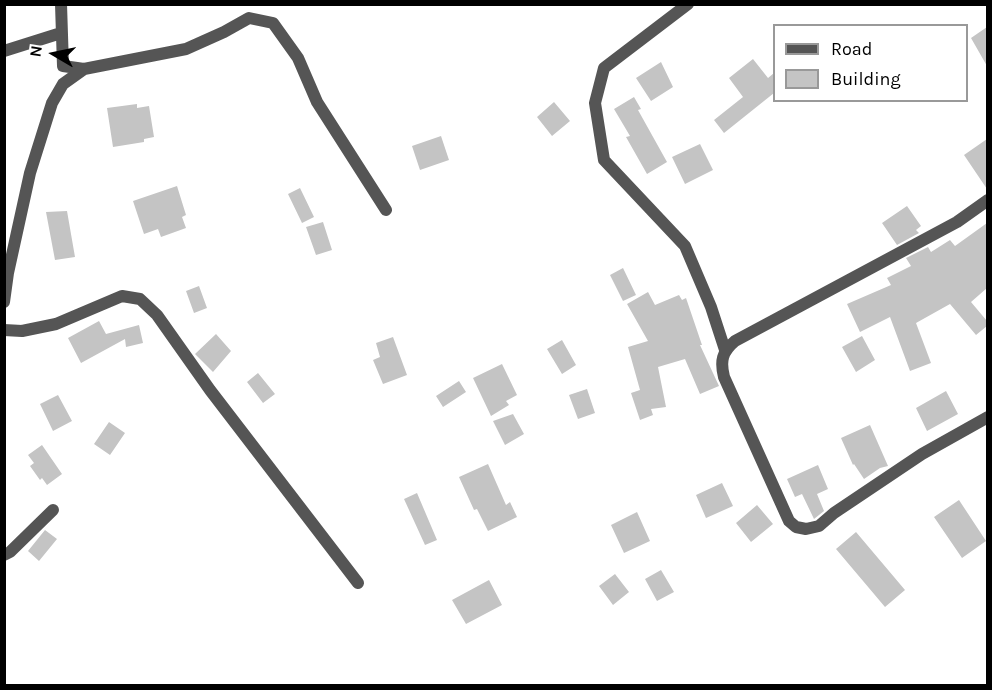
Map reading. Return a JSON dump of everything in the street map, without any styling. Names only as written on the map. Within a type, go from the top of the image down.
[{"type":"street","points":[[61,4],[63,66],[84,69],[186,49],[249,18],[273,23],[298,58],[317,102],[386,210]]},
{"type":"street","points":[[688,4],[604,68],[595,103],[604,160],[685,246],[711,307],[725,350]]},
{"type":"street","points":[[4,51],[61,33]]},
{"type":"street","points":[[4,302],[10,262],[30,173],[52,103],[63,84],[84,69]]},
{"type":"street","points":[[987,200],[957,222],[735,341],[725,350],[721,360],[724,377],[782,507],[796,527],[806,529],[819,526],[834,513],[922,454],[987,417]]},
{"type":"street","points":[[4,330],[22,331],[56,324],[122,296],[140,299],[157,315],[210,390],[358,583]]},
{"type":"street","points":[[4,555],[10,552],[52,510]]},
{"type":"building","points":[[987,27],[987,66],[971,38]]},
{"type":"building","points":[[753,59],[768,78],[773,74],[773,94],[724,133],[714,120],[743,97],[729,78]]},
{"type":"building","points":[[661,62],[673,87],[651,101],[636,78]]},
{"type":"building","points":[[634,97],[641,109],[638,110],[667,162],[647,174],[626,137],[630,136],[614,109]]},
{"type":"building","points":[[554,102],[570,121],[552,136],[537,117]]},
{"type":"building","points":[[137,104],[137,108],[149,106],[154,137],[144,139],[144,142],[113,147],[107,108]]},
{"type":"building","points":[[441,136],[449,160],[420,170],[412,146]]},
{"type":"building","points":[[987,139],[987,189],[964,155]]},
{"type":"building","points":[[700,144],[713,170],[685,184],[672,157]]},
{"type":"building","points":[[177,186],[186,215],[182,217],[186,228],[161,237],[158,229],[144,234],[133,201]]},
{"type":"building","points":[[300,188],[314,217],[302,223],[288,194]]},
{"type":"building","points":[[907,206],[921,226],[916,230],[919,233],[897,245],[882,223]]},
{"type":"building","points":[[67,211],[75,257],[55,260],[46,212]]},
{"type":"building","points":[[323,222],[332,250],[316,255],[306,227]]},
{"type":"building","points":[[987,223],[987,288],[971,302],[987,321],[987,326],[976,335],[950,304],[916,323],[931,363],[910,371],[890,317],[860,332],[847,304],[891,285],[887,278],[911,266],[906,258],[928,247],[931,252],[950,240],[955,246]]},
{"type":"building","points":[[623,268],[636,295],[623,301],[610,275]]},
{"type":"building","points":[[199,286],[207,308],[194,313],[186,291]]},
{"type":"building","points":[[648,292],[655,305],[679,295],[682,300],[686,298],[702,345],[700,345],[719,386],[700,394],[685,359],[658,367],[666,407],[651,409],[653,415],[640,420],[631,393],[640,390],[628,347],[648,341],[627,304]]},
{"type":"building","points":[[99,321],[106,334],[139,325],[143,343],[126,347],[125,339],[81,363],[68,338]]},
{"type":"building","points":[[216,334],[231,351],[213,372],[195,354]]},
{"type":"building","points":[[862,336],[875,360],[856,372],[842,347]]},
{"type":"building","points":[[393,337],[407,375],[383,384],[373,360],[380,357],[376,343]]},
{"type":"building","points":[[562,340],[576,365],[562,374],[547,349]]},
{"type":"building","points":[[502,364],[517,395],[506,401],[509,405],[491,416],[473,378]]},
{"type":"building","points":[[258,373],[275,394],[263,403],[247,382]]},
{"type":"building","points":[[459,381],[466,392],[443,407],[436,396]]},
{"type":"building","points":[[587,389],[595,413],[578,419],[569,395]]},
{"type":"building","points":[[946,391],[958,414],[927,431],[916,408]]},
{"type":"building","points":[[58,395],[72,421],[53,431],[40,404]]},
{"type":"building","points":[[513,414],[524,434],[505,445],[493,421]]},
{"type":"building","points":[[109,422],[125,433],[110,455],[94,444]]},
{"type":"building","points":[[870,425],[888,466],[880,468],[864,479],[853,465],[841,438]]},
{"type":"building","points":[[42,445],[62,474],[47,485],[42,478],[40,480],[30,466],[34,463],[28,455]]},
{"type":"building","points":[[488,464],[506,505],[510,502],[517,517],[488,531],[477,509],[474,510],[459,477]]},
{"type":"building","points":[[818,465],[828,489],[817,494],[824,511],[814,519],[802,494],[795,497],[787,479]]},
{"type":"building","points":[[722,483],[733,506],[706,518],[696,495]]},
{"type":"building","points":[[417,493],[437,540],[425,545],[404,499]]},
{"type":"building","points":[[959,500],[986,541],[962,558],[934,517]]},
{"type":"building","points":[[757,505],[773,524],[751,542],[736,523]]},
{"type":"building","points":[[637,512],[650,541],[624,553],[611,525]]},
{"type":"building","points":[[45,530],[57,539],[39,561],[28,551]]},
{"type":"building","points":[[856,532],[905,590],[885,607],[836,549]]},
{"type":"building","points":[[661,570],[674,592],[657,601],[645,579]]},
{"type":"building","points":[[615,574],[629,592],[613,605],[599,586]]},
{"type":"building","points":[[489,580],[502,605],[466,624],[452,600]]}]
